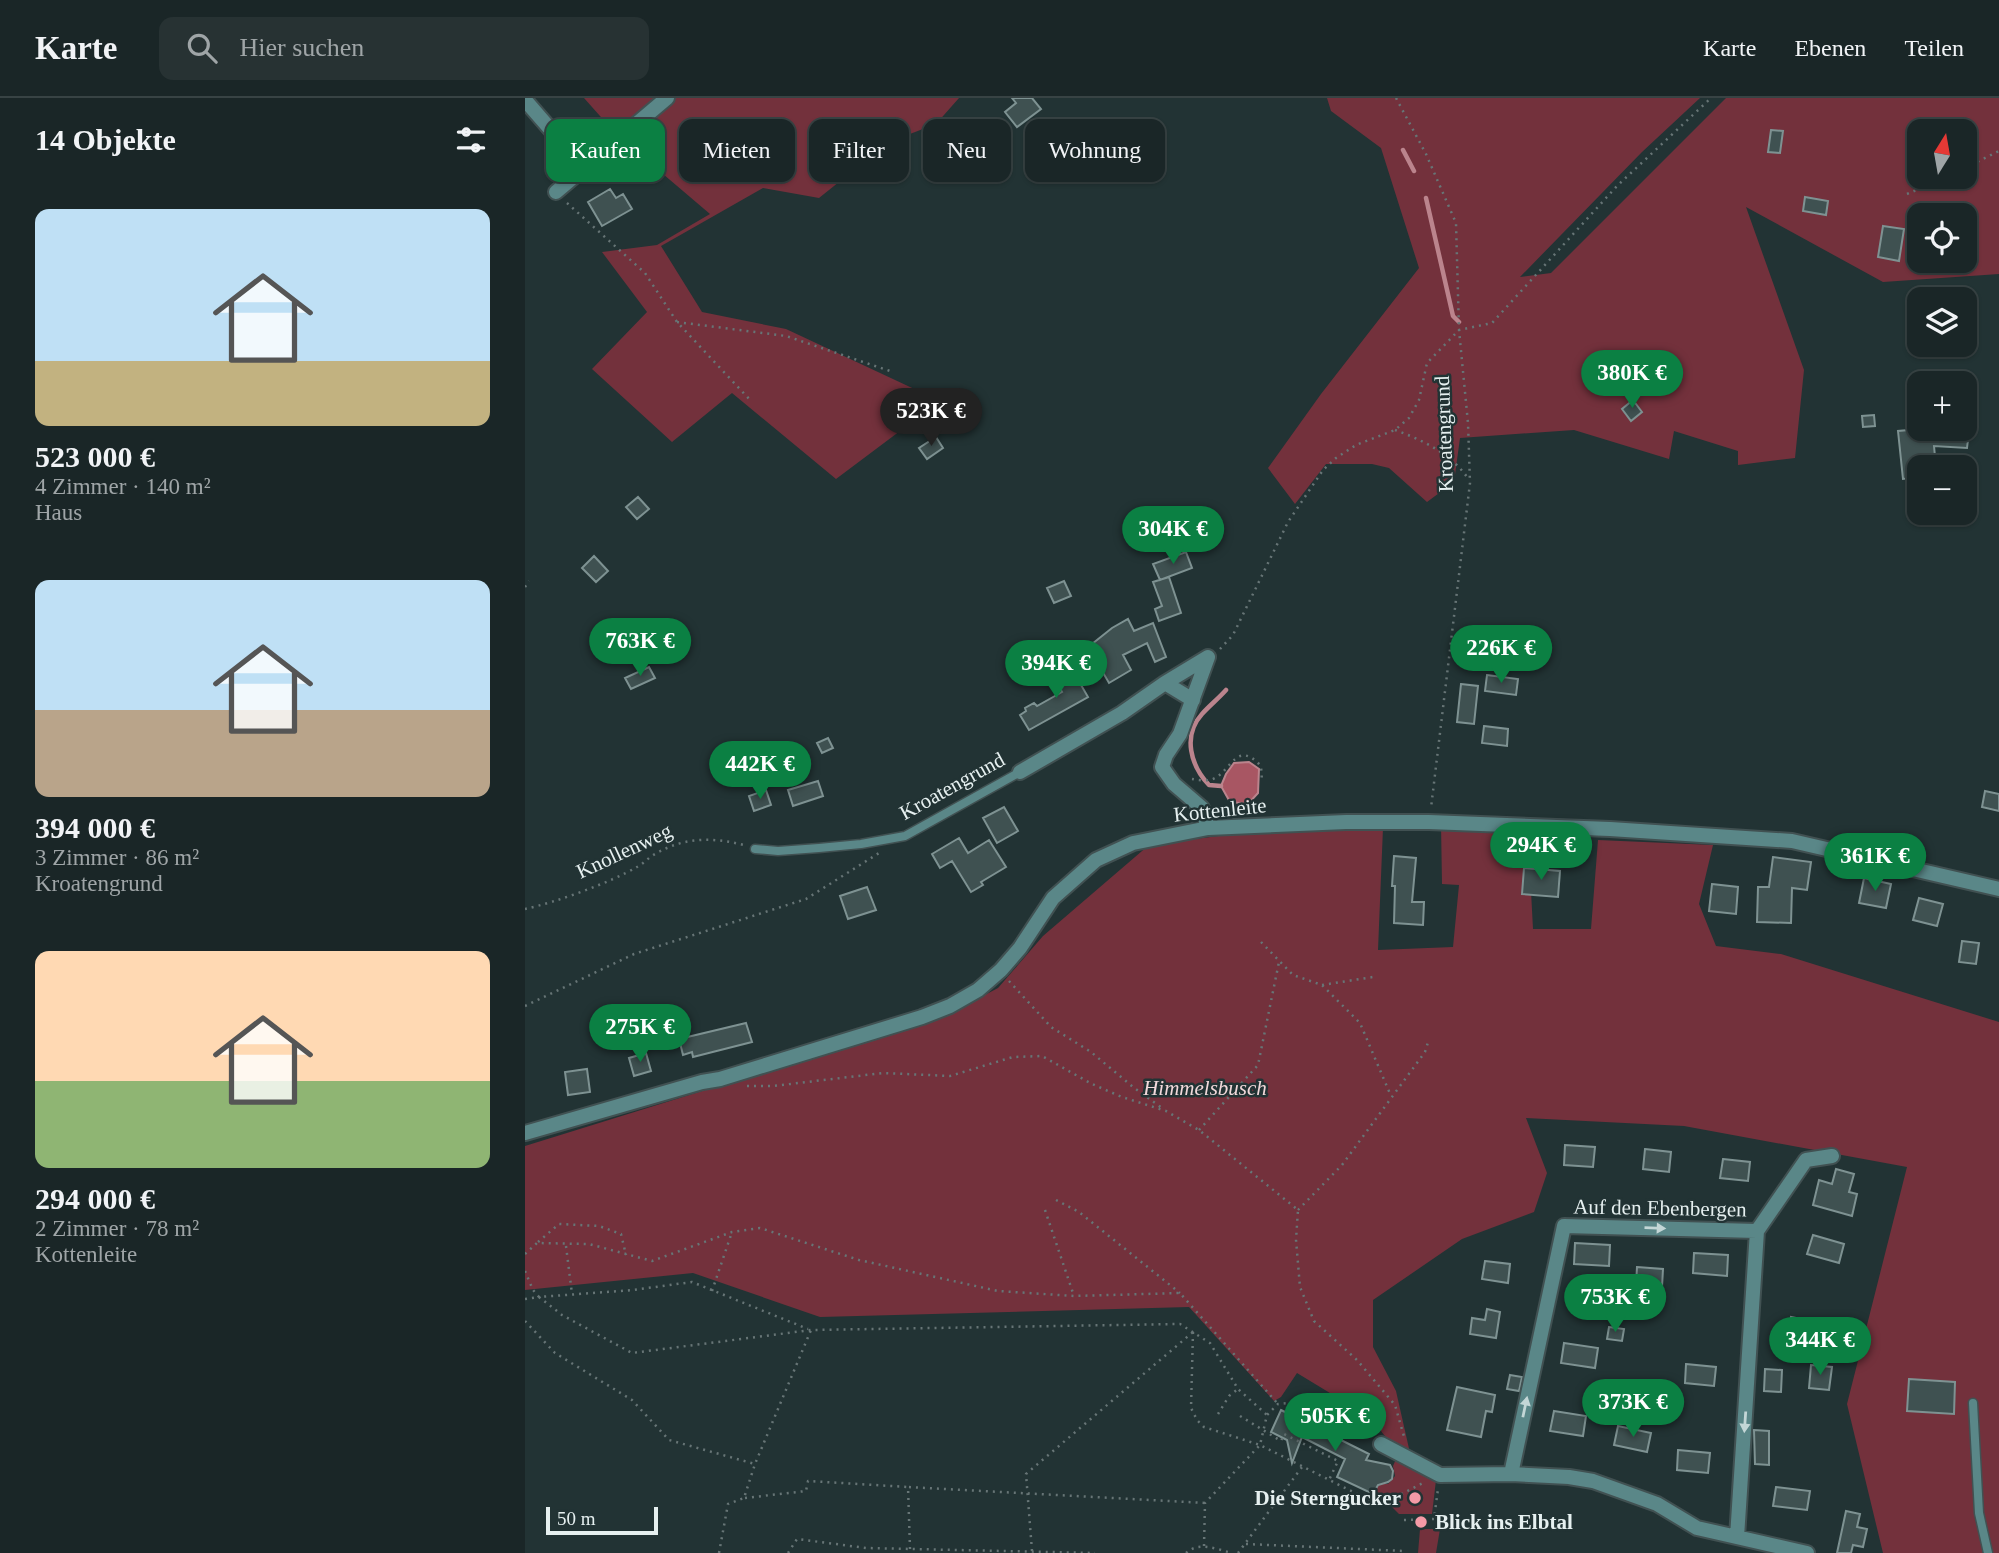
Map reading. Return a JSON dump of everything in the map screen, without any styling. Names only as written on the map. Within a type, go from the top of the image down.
[{"type":"street","points":[[642,119],[667,98]]},
{"type":"street","points":[[525,100],[546,124]]},
{"type":"street","points":[[556,192],[568,182]]},
{"type":"street","points":[[1208,657],[1180,734],[1166,755],[1162,767],[1174,784],[1202,808],[1208,828]]},
{"type":"street","name":"Kroatengrund","points":[[1020,772],[1122,713],[1208,657]]},
{"type":"street","points":[[1165,683],[1193,699]]},
{"type":"street","name":"Kottenleite","points":[[525,1133],[720,1079],[950,1006],[978,990],[1001,970],[1020,948],[1053,898],[1096,860],[1133,843],[1208,828],[1346,822],[1429,822],[1610,829],[1792,841],[1999,890]]},
{"type":"street","name":"Auf den Ebenbergen","points":[[1737,1537],[1757,1231],[1806,1160],[1832,1156]]},
{"type":"street","name":"Auf den Ebenbergen","points":[[1511,1474],[1564,1226],[1757,1231]]},
{"type":"street","points":[[1381,1444],[1440,1475],[1511,1474],[1593,1481],[1657,1504],[1697,1528],[1807,1553]]},
{"type":"lane","name":"Kroatengrund","points":[[755,849],[778,851],[819,848],[905,836],[1020,772]]},
{"type":"lane","points":[[1973,1403],[1979,1513],[1988,1553]]},
{"type":"path","name":"Kroatengrund","points":[[1396,98],[1426,154],[1456,223],[1459,330],[1471,483],[1429,822]]},
{"type":"path","points":[[1208,657],[1225,646],[1233,635],[1288,522],[1323,470],[1356,445],[1395,430],[1409,418],[1419,400],[1427,363],[1459,330],[1492,323],[1618,186],[1711,98]]},
{"type":"path","points":[[1977,162],[1999,151]]},
{"type":"path","points":[[1907,194],[1919,189]]},
{"type":"path","points":[[556,192],[645,273],[677,322],[752,402]]},
{"type":"path","points":[[677,322],[786,336],[890,371]]},
{"type":"path","points":[[1395,430],[1435,448],[1462,469],[1471,483]]},
{"type":"path","points":[[525,587],[529,581]]},
{"type":"path","points":[[1202,780],[1215,778],[1231,760],[1243,756],[1254,757],[1261,766],[1262,781]]},
{"type":"path","name":"Knollenweg","points":[[525,909],[543,905],[638,867],[652,856],[683,842],[720,839],[755,849]]},
{"type":"path","points":[[525,1006],[634,954],[806,899],[883,850]]},
{"type":"path","points":[[1261,942],[1293,975],[1322,985],[1360,1023],[1391,1096]]},
{"type":"path","points":[[1199,1130],[1258,1065],[1279,961]]},
{"type":"path","points":[[1001,970],[1051,1027],[1091,1052],[1166,1111],[1199,1130],[1298,1210]]},
{"type":"path","points":[[1322,985],[1373,976]]},
{"type":"path","points":[[1411,1460],[1395,1405],[1357,1360],[1314,1321],[1300,1286],[1296,1240],[1298,1210],[1342,1165],[1425,1052],[1429,1039]]},
{"type":"path","points":[[720,1079],[754,1087],[883,1073],[950,1076],[1013,1056],[1042,1056],[1091,1084],[1166,1111]]},
{"type":"path","points":[[1056,1200],[1079,1212],[1180,1293],[1278,1404]]},
{"type":"path","points":[[1045,1210],[1074,1296]]},
{"type":"path","points":[[525,1254],[559,1224],[599,1226],[621,1234],[626,1255]]},
{"type":"path","points":[[537,1243],[589,1244],[652,1261],[732,1233],[760,1228],[859,1260],[985,1289],[1074,1296],[1180,1293]]},
{"type":"path","points":[[712,1291],[732,1233]]},
{"type":"path","points":[[566,1245],[572,1294]]},
{"type":"path","points":[[525,1271],[533,1290],[562,1315],[632,1353],[811,1330],[1180,1324],[1210,1343],[1238,1389],[1267,1415]]},
{"type":"path","points":[[525,1299],[692,1282],[811,1330]]},
{"type":"path","points":[[525,1321],[555,1353],[632,1401],[669,1440],[755,1464]]},
{"type":"path","points":[[744,1498],[755,1464],[811,1330]]},
{"type":"path","points":[[1193,1332],[1191,1408],[1204,1427],[1260,1445],[1373,1502],[1384,1503],[1440,1475]]},
{"type":"path","points":[[1032,1551],[1026,1474],[1193,1332]]},
{"type":"path","points":[[1219,1414],[1230,1396],[1238,1389]]},
{"type":"path","points":[[1204,1546],[1205,1503],[1260,1445],[1267,1415],[1278,1404],[1301,1402]]},
{"type":"path","points":[[1240,1416],[1281,1441],[1284,1434],[1338,1461],[1329,1480]]},
{"type":"path","points":[[1238,1553],[1302,1467]]},
{"type":"path","points":[[1404,1520],[1434,1519],[1440,1475]]},
{"type":"path","points":[[719,1553],[728,1504],[744,1498],[806,1491],[808,1481],[1205,1503]]},
{"type":"path","points":[[908,1487],[910,1549]]},
{"type":"path","points":[[788,1553],[797,1539],[866,1548],[1094,1553]]},
{"type":"path","points":[[1246,1544],[1404,1551]]},
{"type":"path","points":[[1189,1552],[1192,1548],[1204,1546],[1232,1553]]},
{"type":"green space","points":[[584,98],[959,98],[940,119],[923,119],[923,129],[909,134],[909,119],[809,119],[809,182],[839,182],[819,198],[763,188],[661,246],[702,312],[786,329],[940,401],[836,479],[732,393],[672,442],[592,369],[647,312],[602,252],[657,245],[710,214],[665,176],[665,119],[603,119]]},
{"type":"green space","points":[[1327,98],[1700,98],[1642,152],[1520,277],[1551,273],[1726,98],[1999,98],[1999,274],[1883,282],[1746,207],[1804,370],[1795,458],[1738,465],[1738,451],[1674,431],[1669,459],[1574,430],[1460,438],[1454,482],[1427,502],[1389,468],[1372,464],[1326,464],[1295,504],[1268,468],[1321,394],[1419,268],[1381,148],[1331,111]]},
{"type":"green space","name":"Himmelsbusch","points":[[1318,823],[1383,828],[1378,950],[1453,947],[1459,885],[1442,884],[1441,824],[1528,834],[1533,929],[1591,929],[1598,840],[1713,845],[1699,904],[1716,946],[1781,954],[1999,1022],[1999,1553],[1883,1553],[1847,1404],[1907,1167],[1684,1126],[1526,1118],[1547,1173],[1534,1212],[1462,1239],[1373,1300],[1373,1347],[1396,1391],[1410,1453],[1385,1436],[1376,1421],[1297,1373],[1281,1397],[1274,1401],[1189,1307],[820,1317],[693,1273],[525,1290],[525,1146],[947,1015],[998,988],[1043,936],[1149,845]]},
{"type":"green space","points":[[1396,1459],[1436,1480],[1432,1514],[1399,1514],[1389,1504],[1373,1495],[1378,1484],[1388,1484],[1395,1476],[1393,1466]]},
{"type":"green space","points":[[1420,1529],[1440,1529],[1436,1553],[1418,1553]]},
{"type":"shaded area","points":[[1249,762],[1259,769],[1258,793],[1248,804],[1230,802],[1221,786],[1226,774],[1234,763]]},
{"type":"building","points":[[1012,98],[1032,98],[1041,109],[1017,127],[1005,112],[1016,103]]},
{"type":"building","points":[[1771,130],[1783,131],[1780,153],[1768,152]]},
{"type":"building","points":[[610,189],[616,198],[623,194],[632,209],[602,226],[588,202]]},
{"type":"building","points":[[1805,197],[1828,201],[1826,215],[1803,211]]},
{"type":"building","points":[[1883,226],[1904,229],[1899,261],[1878,257]]},
{"type":"building","points":[[1633,400],[1642,412],[1631,421],[1622,409]]},
{"type":"building","points":[[1874,415],[1875,426],[1863,427],[1862,416]]},
{"type":"building","points":[[1907,430],[1907,441],[1968,441],[1967,448],[1934,446],[1935,455],[1907,455],[1907,479],[1903,479],[1898,431]]},
{"type":"building","points":[[936,437],[943,448],[927,459],[919,448]]},
{"type":"building","points":[[638,497],[649,509],[637,519],[626,507]]},
{"type":"building","points":[[1186,552],[1192,568],[1160,580],[1153,564]]},
{"type":"building","points":[[594,556],[608,571],[596,582],[582,568]]},
{"type":"building","points":[[1169,577],[1181,613],[1159,621],[1155,609],[1162,606],[1153,582]]},
{"type":"building","points":[[1064,581],[1071,596],[1054,603],[1047,588]]},
{"type":"building","points":[[1128,619],[1134,631],[1153,623],[1166,657],[1155,662],[1147,643],[1123,655],[1131,670],[1109,683],[1098,664],[1102,662],[1092,644]]},
{"type":"building","points":[[1018,658],[1027,672],[1017,678],[1008,664]]},
{"type":"building","points":[[1066,666],[1070,673],[1073,671],[1088,697],[1029,730],[1020,715],[1034,703],[1037,706],[1062,692],[1054,673]]},
{"type":"building","points":[[649,667],[655,678],[631,689],[625,678]]},
{"type":"building","points":[[1487,675],[1518,679],[1516,695],[1485,691]]},
{"type":"building","points":[[1461,684],[1478,686],[1474,724],[1457,722]]},
{"type":"building","points":[[1484,726],[1508,729],[1507,746],[1482,743]]},
{"type":"building","points":[[828,738],[833,748],[822,753],[817,743]]},
{"type":"building","points":[[818,781],[823,796],[793,806],[788,790]]},
{"type":"building","points":[[766,790],[771,805],[754,811],[749,796]]},
{"type":"building","points":[[1985,791],[1999,794],[1999,811],[1982,807]]},
{"type":"building","points":[[1004,807],[1018,831],[997,843],[983,818]]},
{"type":"building","points":[[959,838],[968,853],[989,840],[1006,867],[981,882],[983,885],[971,892],[952,861],[940,868],[932,854]]},
{"type":"building","points":[[1394,856],[1416,858],[1412,902],[1424,902],[1423,925],[1394,923]]},
{"type":"building","points":[[1773,857],[1811,862],[1807,890],[1792,888],[1791,923],[1757,922],[1758,887],[1769,887]]},
{"type":"building","points":[[1524,868],[1560,871],[1558,897],[1522,894]]},
{"type":"building","points":[[1864,878],[1891,884],[1886,908],[1859,903]]},
{"type":"building","points":[[1712,884],[1738,887],[1736,914],[1709,911]]},
{"type":"building","points":[[867,887],[876,910],[848,919],[840,896]]},
{"type":"building","points":[[1919,898],[1943,904],[1937,926],[1913,920]]},
{"type":"building","points":[[1962,941],[1979,943],[1976,964],[1959,962]]},
{"type":"building","points":[[746,1023],[752,1042],[693,1057],[692,1052],[683,1055],[679,1039]]},
{"type":"building","points":[[646,1053],[651,1071],[634,1076],[629,1058]]},
{"type":"building","points":[[587,1069],[590,1092],[568,1095],[565,1072]]},
{"type":"building","points":[[1565,1145],[1595,1147],[1593,1167],[1564,1165]]},
{"type":"building","points":[[1645,1149],[1671,1152],[1669,1172],[1643,1169]]},
{"type":"building","points":[[1723,1159],[1750,1162],[1748,1181],[1720,1178]]},
{"type":"building","points":[[1836,1169],[1854,1174],[1849,1192],[1857,1194],[1852,1216],[1813,1205],[1819,1180],[1832,1184]]},
{"type":"building","points":[[1813,1235],[1844,1244],[1839,1263],[1807,1254]]},
{"type":"building","points":[[1575,1243],[1610,1245],[1609,1266],[1574,1264]]},
{"type":"building","points":[[1694,1253],[1728,1255],[1727,1276],[1693,1273]]},
{"type":"building","points":[[1485,1261],[1510,1264],[1508,1283],[1482,1279]]},
{"type":"building","points":[[1637,1267],[1663,1269],[1662,1287],[1636,1285]]},
{"type":"building","points":[[1487,1309],[1500,1312],[1496,1338],[1470,1334],[1472,1318],[1485,1320]]},
{"type":"building","points":[[1791,1317],[1822,1323],[1818,1342],[1788,1337]]},
{"type":"building","points":[[1609,1327],[1624,1329],[1622,1341],[1607,1339]]},
{"type":"building","points":[[1564,1343],[1598,1348],[1595,1368],[1561,1363]]},
{"type":"building","points":[[1686,1364],[1716,1367],[1714,1386],[1685,1383]]},
{"type":"building","points":[[1811,1365],[1832,1367],[1829,1390],[1809,1388]]},
{"type":"building","points":[[1765,1369],[1782,1370],[1781,1392],[1764,1391]]},
{"type":"building","points":[[1510,1375],[1522,1377],[1519,1391],[1507,1389]]},
{"type":"building","points":[[1909,1379],[1955,1382],[1954,1414],[1907,1411]]},
{"type":"building","points":[[1457,1387],[1495,1395],[1492,1412],[1486,1411],[1481,1437],[1447,1430]]},
{"type":"building","points":[[1281,1410],[1369,1454],[1366,1460],[1390,1465],[1393,1471],[1392,1479],[1378,1485],[1373,1494],[1337,1477],[1345,1459],[1302,1437],[1292,1463],[1287,1440],[1271,1432]]},
{"type":"building","points":[[1554,1411],[1586,1416],[1583,1436],[1550,1431]]},
{"type":"building","points":[[1618,1426],[1651,1433],[1647,1452],[1614,1445]]},
{"type":"building","points":[[1754,1430],[1769,1431],[1769,1465],[1755,1464]]},
{"type":"building","points":[[1678,1450],[1710,1453],[1708,1473],[1677,1470]]},
{"type":"building","points":[[1776,1487],[1810,1491],[1807,1510],[1773,1506]]},
{"type":"building","points":[[1846,1511],[1860,1514],[1857,1527],[1867,1529],[1863,1547],[1853,1545],[1851,1553],[1837,1553]]},
{"type":"waterway","points":[[1403,150],[1414,171]]},
{"type":"waterway","points":[[1426,198],[1453,316],[1459,322]]},
{"type":"waterway","points":[[1221,786],[1209,785],[1197,769],[1191,741],[1196,723],[1226,690]]},
{"type":"place","name":"Die Sterngucker","points":[[1415,1498]]},
{"type":"place","name":"Blick ins Elbtal","points":[[1421,1522]]}]
